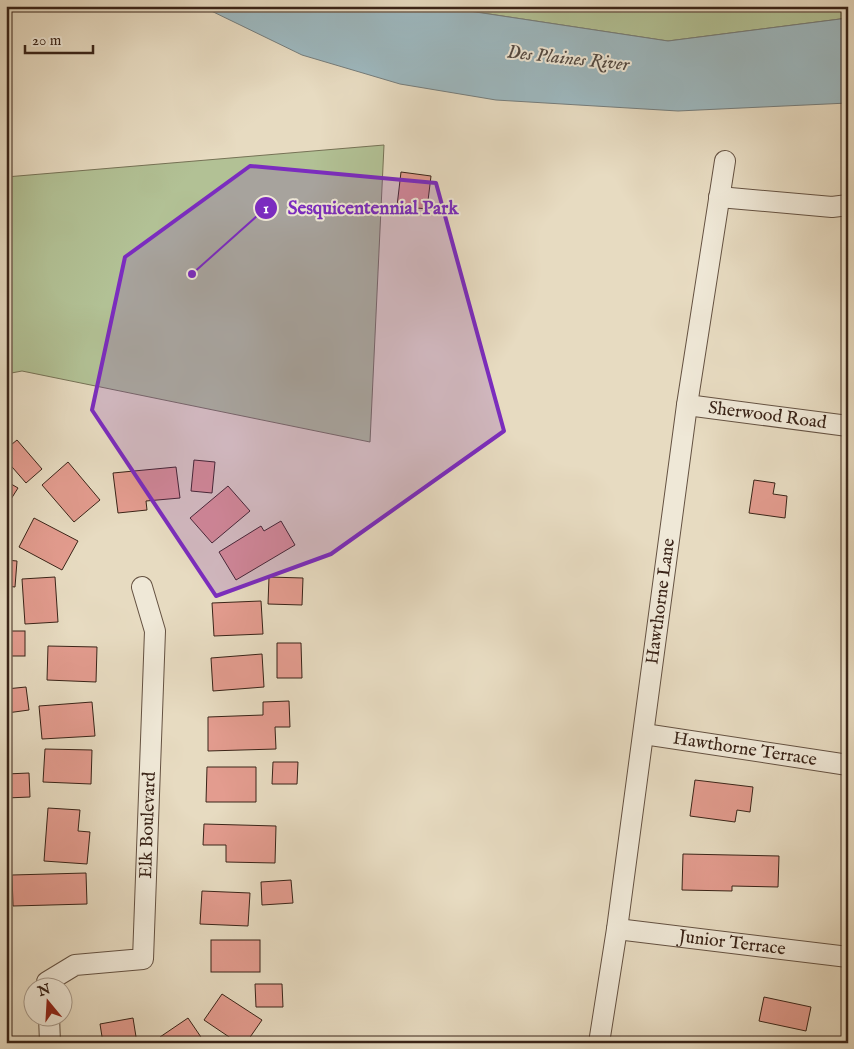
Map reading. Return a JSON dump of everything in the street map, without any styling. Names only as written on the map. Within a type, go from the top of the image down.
[{"type":"street","name":"Hawthorne Lane","points":[[599,1043],[617,929],[688,405],[725,161]]},
{"type":"street","points":[[719,197],[832,207],[848,205]]},
{"type":"street","name":"Sherwood Road","points":[[688,405],[848,426]]},
{"type":"street","name":"Elk Boulevard","points":[[57,976],[75,965],[144,959],[155,631],[142,587]]},
{"type":"street","name":"Hawthorne Terrace","points":[[644,734],[848,765]]},
{"type":"street","name":"Junior Terrace","points":[[617,929],[848,957]]},
{"type":"street","points":[[49,1026],[50,1043]]},
{"type":"highlighted area","points":[[250,166],[436,183],[504,431],[331,554],[216,596],[92,410],[125,257]]},
{"type":"green space","points":[[436,6],[848,6],[848,18],[668,41]]},
{"type":"green space","points":[[384,145],[370,442],[22,371],[6,374],[6,177]]},
{"type":"water","name":"Des Plaines River","points":[[201,6],[436,6],[668,41],[848,18],[848,103],[678,111],[496,100],[400,84],[302,55]]},
{"type":"building","points":[[401,172],[431,176],[427,209],[397,206]]},
{"type":"building","points":[[17,440],[42,469],[26,483],[6,460],[6,449]]},
{"type":"building","points":[[194,460],[215,462],[212,493],[191,491]]},
{"type":"building","points":[[68,462],[100,500],[74,522],[42,485]]},
{"type":"building","points":[[176,467],[180,498],[146,501],[147,510],[118,513],[113,473]]},
{"type":"building","points":[[754,480],[775,483],[773,494],[787,496],[785,518],[749,513]]},
{"type":"building","points":[[6,481],[18,488],[6,507]]},
{"type":"building","points":[[228,486],[250,511],[212,543],[190,518]]},
{"type":"building","points":[[34,518],[78,541],[62,570],[19,547]]},
{"type":"building","points":[[281,521],[295,545],[236,580],[219,552],[261,526],[264,531]]},
{"type":"building","points":[[6,560],[17,561],[15,587],[6,586]]},
{"type":"building","points":[[55,577],[58,622],[25,624],[22,579]]},
{"type":"building","points":[[269,577],[303,578],[302,605],[268,604]]},
{"type":"building","points":[[261,601],[263,634],[214,636],[212,603]]},
{"type":"building","points":[[6,631],[25,631],[25,656],[6,656]]},
{"type":"building","points":[[277,643],[301,643],[302,678],[277,678]]},
{"type":"building","points":[[48,646],[97,647],[96,682],[47,680]]},
{"type":"building","points":[[262,654],[264,687],[213,691],[211,658]]},
{"type":"building","points":[[26,687],[29,710],[7,713],[6,689]]},
{"type":"building","points":[[289,701],[290,727],[275,727],[276,749],[208,751],[208,717],[263,715],[263,702]]},
{"type":"building","points":[[92,702],[95,736],[42,739],[39,706]]},
{"type":"building","points":[[45,749],[92,750],[91,784],[43,782]]},
{"type":"building","points":[[273,762],[298,762],[297,784],[272,784]]},
{"type":"building","points":[[207,767],[256,767],[256,802],[206,802]]},
{"type":"building","points":[[29,773],[30,797],[6,798],[6,774]]},
{"type":"building","points":[[695,780],[753,787],[750,812],[737,810],[735,822],[690,816]]},
{"type":"building","points":[[48,808],[80,810],[78,831],[90,832],[87,864],[44,861]]},
{"type":"building","points":[[204,824],[276,826],[275,863],[226,862],[226,845],[203,845]]},
{"type":"building","points":[[683,854],[779,856],[778,887],[732,886],[732,891],[682,890]]},
{"type":"building","points":[[86,873],[87,904],[13,906],[12,875]]},
{"type":"building","points":[[291,880],[293,903],[262,905],[261,882]]},
{"type":"building","points":[[202,891],[250,893],[248,926],[200,924]]},
{"type":"building","points":[[211,940],[260,940],[260,972],[211,972]]},
{"type":"building","points":[[255,984],[282,984],[283,1007],[256,1007]]},
{"type":"building","points":[[222,994],[262,1020],[246,1043],[238,1043],[204,1020]]},
{"type":"building","points":[[764,997],[811,1007],[806,1031],[759,1021]]},
{"type":"building","points":[[133,1018],[137,1043],[103,1043],[100,1024]]},
{"type":"building","points":[[188,1018],[205,1043],[164,1043],[160,1037]]},
{"type":"place","name":"Sesquicentennial Park","points":[[192,274]]}]
